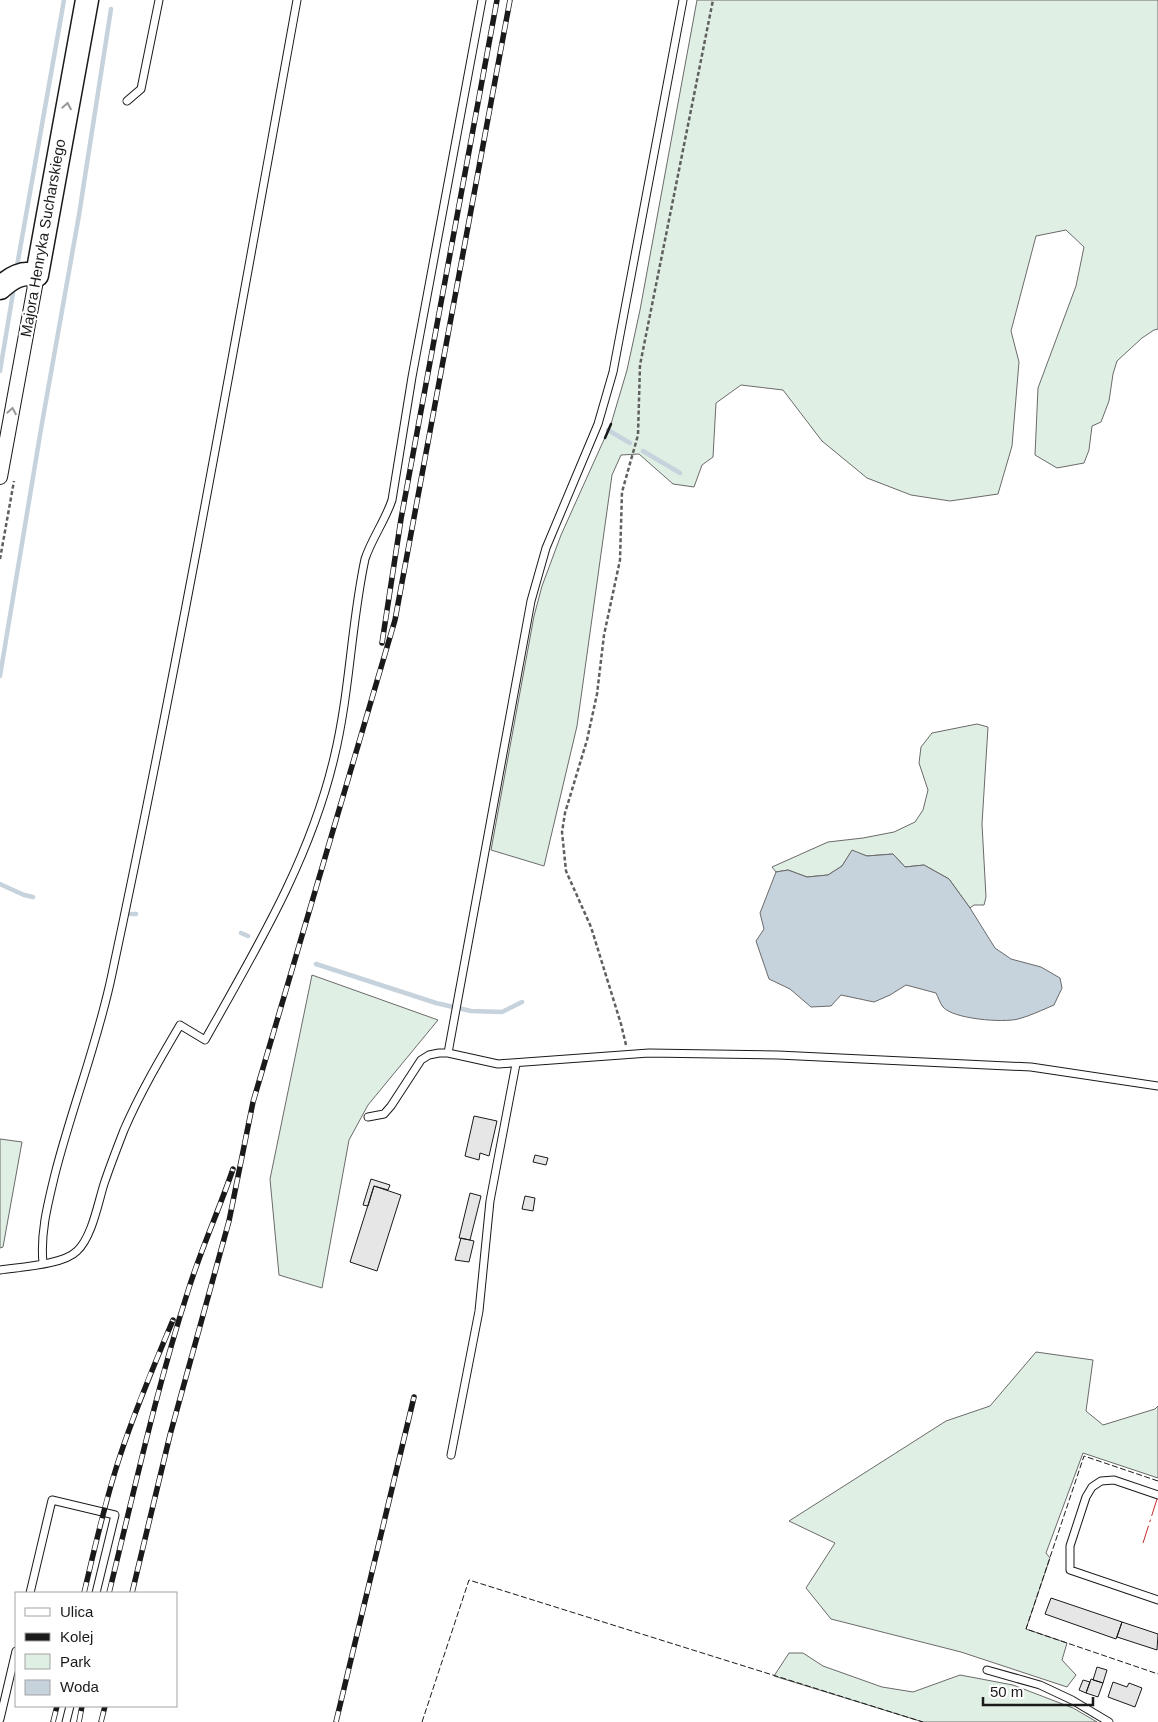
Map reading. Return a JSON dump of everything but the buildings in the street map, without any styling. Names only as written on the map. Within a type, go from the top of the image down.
[{"type":"highway","name":"Majora Henryka Sucharskiego","points":[[37,275],[87,0]]},
{"type":"highway","points":[[0,288],[11,279],[22,274],[37,275]]},
{"type":"street","name":"Majora Henryka Sucharskiego","points":[[0,477],[37,275]]},
{"type":"lane","points":[[127,101],[141,89],[159,0]]},
{"type":"lane","points":[[43,1263],[41,1245],[53,1185],[62,1148],[106,1002],[159,744],[297,0]]},
{"type":"lane","points":[[0,1270],[59,1260],[72,1255],[84,1242],[114,1156],[135,1106],[150,1077],[180,1025],[205,1040],[272,921],[299,864],[318,815],[341,725],[365,559],[387,515],[392,500],[412,377],[482,0]]},
{"type":"lane","points":[[448,1053],[531,601],[546,548],[595,432],[613,372],[683,0]]},
{"type":"lane","points":[[368,1117],[384,1114],[421,1060],[429,1055],[448,1053],[491,1062],[516,1064],[649,1053],[778,1055],[1031,1067],[1158,1086]]},
{"type":"lane","points":[[451,1455],[479,1310],[490,1201],[516,1064]]},
{"type":"lane","points":[[1158,1495],[1114,1480],[1101,1481],[1092,1487],[1086,1497],[1070,1546],[1070,1570],[1158,1600]]},
{"type":"lane","points":[[30,1592],[52,1500],[115,1515],[96,1592]]},
{"type":"lane","points":[[0,1720],[15,1655]]},
{"type":"lane","points":[[987,1670],[1040,1685],[1072,1700],[1109,1722]]},
{"type":"lane","points":[[66,1722],[70,1707]]},
{"type":"path","points":[[628,1054],[621,1024],[590,927],[566,871],[562,832],[565,813],[587,740],[597,694],[604,635],[620,560],[622,492],[638,436],[640,365],[713,0]]},
{"type":"green space","points":[[697,0],[1158,0],[1158,329],[1142,338],[1117,361],[1109,401],[1101,422],[1092,426],[1089,450],[1084,463],[1057,468],[1035,455],[1038,388],[1076,286],[1084,247],[1066,230],[1036,236],[1011,331],[1019,362],[1012,446],[998,494],[950,501],[911,495],[867,478],[822,441],[783,390],[741,385],[716,403],[713,457],[702,465],[694,487],[673,484],[639,454],[621,455],[612,475],[577,726],[544,866],[491,850],[534,616],[542,586],[561,535],[611,424],[627,370],[640,310]]},
{"type":"green space","points":[[977,724],[988,727],[982,824],[986,897],[984,905],[974,905],[970,908],[949,879],[924,865],[905,867],[893,854],[867,856],[852,851],[842,866],[828,875],[807,877],[788,870],[776,872],[772,867],[828,842],[894,832],[915,822],[923,810],[928,790],[919,763],[921,747],[932,733]]},
{"type":"green space","points":[[312,975],[438,1020],[368,1105],[349,1140],[322,1288],[279,1275],[270,1179]]},
{"type":"green space","points":[[0,1139],[22,1142],[3,1247],[0,1248]]},
{"type":"green space","points":[[1036,1352],[1093,1360],[1086,1411],[1103,1425],[1155,1409],[1158,1406],[1158,1478],[1083,1453],[1046,1553],[1050,1558],[1026,1629],[1067,1643],[1062,1660],[1076,1675],[1067,1687],[961,1652],[831,1619],[806,1588],[835,1543],[789,1521],[946,1421],[990,1406]]},
{"type":"green space","points":[[789,1653],[803,1653],[823,1666],[882,1687],[913,1692],[960,1675],[1013,1685],[1073,1708],[1097,1722],[923,1722],[774,1676]]},
{"type":"water","points":[[852,850],[867,856],[893,854],[905,867],[924,865],[949,879],[995,948],[1011,959],[1041,967],[1060,978],[1062,988],[1054,1005],[1018,1019],[979,1019],[948,1011],[943,1007],[936,993],[906,985],[874,1002],[841,995],[831,1006],[811,1007],[790,989],[769,979],[756,941],[764,929],[760,913],[776,872],[788,870],[807,877],[828,875],[842,866]]},
{"type":"waterway","points":[[17,266],[64,0]]},
{"type":"waterway","points":[[0,676],[79,215],[111,9]]},
{"type":"waterway","points":[[0,371],[14,287]]},
{"type":"waterway","points":[[608,430],[630,443]]},
{"type":"waterway","points":[[643,451],[680,473]]},
{"type":"waterway","points":[[0,884],[33,897]]},
{"type":"waterway","points":[[131,914],[136,914]]},
{"type":"waterway","points":[[241,933],[248,936]]},
{"type":"waterway","points":[[316,964],[436,1003],[471,1011],[502,1012],[522,1002]]},
{"type":"railway","points":[[382,643],[401,519],[497,0]]},
{"type":"railway","points":[[132,1592],[170,1435],[229,1221],[253,1102],[395,620],[510,0]]},
{"type":"railway","points":[[109,1592],[176,1328],[233,1169]]},
{"type":"railway","points":[[84,1592],[105,1507],[120,1456],[138,1405],[173,1320]]},
{"type":"railway","points":[[336,1722],[414,1397]]},
{"type":"railway","points":[[53,1722],[57,1707]]},
{"type":"railway","points":[[79,1722],[82,1707]]},
{"type":"railway","points":[[101,1722],[105,1707]]},
{"type":"fence","points":[[1158,1481],[1084,1456],[1026,1629],[1158,1674]]},
{"type":"fence","points":[[422,1722],[469,1580],[923,1722]]},
{"type":"wall","points":[[605,438],[611,424]]},
{"type":"power","points":[[1143,1543],[1158,1496]]}]
